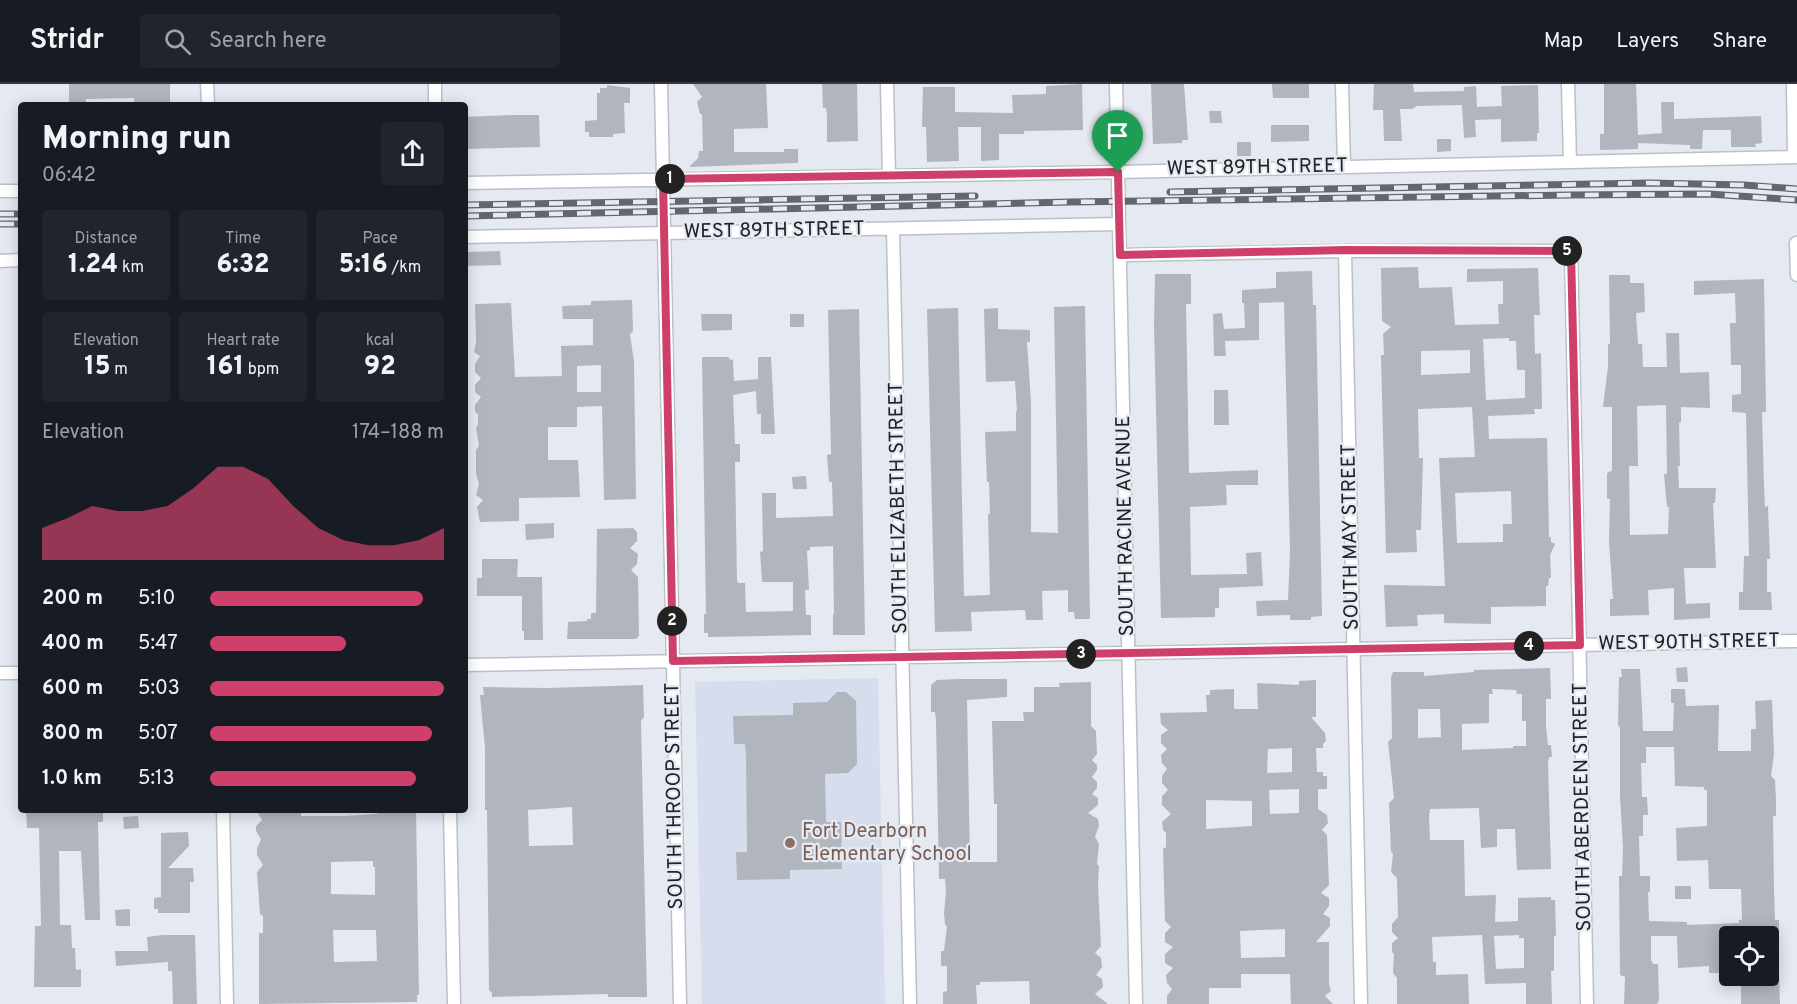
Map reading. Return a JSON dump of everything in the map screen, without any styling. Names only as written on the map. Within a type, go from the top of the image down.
[{"type":"street","points":[[207,84],[208,102]]},
{"type":"street","points":[[435,84],[435,102]]},
{"type":"street","name":"SOUTH THROOP STREET","points":[[661,84],[680,1004]]},
{"type":"street","points":[[887,84],[889,175]]},
{"type":"street","name":"SOUTH RACINE AVENUE","points":[[1116,84],[1136,1004]]},
{"type":"street","points":[[1342,84],[1344,166]]},
{"type":"street","points":[[1568,84],[1570,162]]},
{"type":"street","points":[[1792,84],[1796,157]]},
{"type":"street","name":"WEST 89TH STREET","points":[[468,183],[1796,157]]},
{"type":"street","points":[[0,191],[18,191]]},
{"type":"street","name":"WEST 89TH STREET","points":[[468,237],[1119,224]]},
{"type":"street","name":"SOUTH ELIZABETH STREET","points":[[893,229],[910,1004]]},
{"type":"street","points":[[1796,243],[1797,275]]},
{"type":"street","points":[[1120,255],[1345,250]]},
{"type":"street","name":"SOUTH ABERDEEN STREET","points":[[1345,250],[1571,251],[1587,1004]]},
{"type":"street","name":"SOUTH MAY STREET","points":[[1345,250],[1360,1004]]},
{"type":"street","points":[[0,261],[18,261]]},
{"type":"street","name":"WEST 90TH STREET","points":[[468,665],[1797,641]]},
{"type":"street","points":[[0,673],[18,673]]},
{"type":"street","points":[[223,813],[227,1004]]},
{"type":"street","points":[[450,813],[454,1004]]},
{"type":"shaded area","name":"Fort Dearborn Elementary School","points":[[878,678],[885,1004],[702,1004],[695,682]]},
{"type":"building","points":[[69,84],[170,84],[170,102],[134,102],[134,98],[86,99],[86,102],[69,102]]},
{"type":"building","points":[[693,84],[766,84],[768,128],[734,129],[734,152],[784,152],[784,149],[798,149],[798,163],[689,167],[698,158],[699,151],[703,151],[702,114],[700,114],[697,102],[702,97]]},
{"type":"building","points":[[822,84],[857,84],[858,141],[827,142],[827,115],[826,108],[823,108]]},
{"type":"building","points":[[1082,84],[1083,130],[1024,131],[1024,134],[999,134],[999,160],[981,161],[981,127],[958,127],[959,161],[927,162],[926,127],[922,127],[923,87],[955,87],[955,112],[1013,113],[1012,95],[1046,94],[1046,86]]},
{"type":"building","points":[[1151,84],[1184,84],[1188,140],[1182,140],[1182,143],[1153,144]]},
{"type":"building","points":[[1272,84],[1309,84],[1309,98],[1273,98]]},
{"type":"building","points":[[1374,84],[1413,84],[1414,92],[1464,91],[1464,87],[1476,86],[1477,107],[1502,106],[1501,86],[1538,85],[1539,133],[1537,133],[1537,141],[1501,142],[1501,119],[1475,120],[1476,137],[1464,138],[1462,105],[1417,106],[1412,109],[1400,109],[1402,141],[1384,141],[1383,110],[1373,110]]},
{"type":"building","points":[[1604,84],[1636,84],[1638,135],[1662,133],[1661,102],[1674,102],[1674,119],[1761,116],[1762,143],[1755,144],[1756,147],[1731,147],[1731,130],[1703,130],[1702,149],[1690,149],[1690,145],[1638,143],[1638,149],[1600,150],[1600,134],[1604,134]]},
{"type":"building","points":[[607,85],[630,88],[630,103],[624,103],[625,133],[613,134],[613,137],[589,137],[589,132],[585,132],[585,121],[597,120],[597,93],[600,93],[600,88],[607,88]]},
{"type":"building","points":[[1209,111],[1221,111],[1222,123],[1210,123]]},
{"type":"building","points":[[539,115],[540,147],[468,149],[468,117]]},
{"type":"building","points":[[1271,125],[1309,125],[1309,141],[1271,142]]},
{"type":"building","points":[[1437,139],[1451,139],[1451,151],[1437,152]]},
{"type":"building","points":[[1237,142],[1251,142],[1251,156],[1237,156]]},
{"type":"building","points":[[500,251],[501,265],[468,266],[468,252]]},
{"type":"building","points":[[1418,267],[1419,288],[1452,287],[1455,325],[1499,324],[1498,304],[1503,304],[1503,281],[1467,282],[1467,269],[1538,268],[1540,315],[1534,315],[1535,354],[1541,353],[1542,409],[1534,409],[1535,414],[1488,416],[1489,439],[1547,438],[1549,537],[1555,544],[1550,555],[1551,578],[1546,586],[1546,606],[1491,607],[1491,624],[1444,623],[1444,614],[1417,615],[1418,626],[1386,627],[1384,585],[1445,586],[1439,458],[1475,457],[1472,407],[1418,409],[1419,458],[1423,458],[1421,530],[1416,530],[1417,552],[1386,553],[1381,355],[1384,355],[1383,334],[1391,327],[1382,321],[1381,268]],"holes":[[[1509,338],[1509,341],[1516,341],[1517,370],[1525,370],[1525,398],[1486,400],[1483,339]],[[1470,350],[1470,373],[1421,375],[1421,351]],[[1511,491],[1512,524],[1503,524],[1503,542],[1457,543],[1455,493]]]},
{"type":"building","points":[[1312,271],[1313,305],[1316,305],[1322,616],[1311,617],[1311,620],[1290,620],[1290,615],[1257,616],[1256,601],[1288,600],[1290,552],[1284,302],[1259,303],[1259,340],[1225,341],[1226,356],[1214,356],[1213,314],[1222,313],[1224,329],[1245,328],[1242,290],[1276,288],[1276,272]]},
{"type":"building","points":[[1155,274],[1191,274],[1191,304],[1186,304],[1189,473],[1258,470],[1258,485],[1226,485],[1227,505],[1190,507],[1191,575],[1247,574],[1246,553],[1261,552],[1263,586],[1219,588],[1219,608],[1215,608],[1215,617],[1161,618],[1154,325]]},
{"type":"building","points":[[1609,275],[1630,275],[1630,283],[1644,283],[1645,312],[1636,313],[1638,344],[1642,344],[1643,367],[1667,367],[1666,333],[1679,333],[1680,373],[1709,372],[1710,408],[1681,407],[1680,466],[1678,466],[1679,488],[1716,488],[1715,503],[1713,503],[1716,568],[1684,568],[1686,604],[1710,603],[1710,618],[1674,620],[1674,588],[1648,590],[1649,615],[1610,616],[1610,599],[1613,599],[1607,474],[1612,471],[1612,407],[1603,407],[1608,344],[1610,344]],"holes":[[[1666,405],[1667,474],[1664,474],[1667,507],[1669,507],[1668,534],[1630,535],[1629,466],[1638,466],[1637,406]]]},
{"type":"building","points":[[1764,279],[1766,412],[1762,412],[1765,507],[1768,506],[1770,559],[1767,559],[1767,592],[1771,592],[1772,610],[1739,610],[1739,592],[1743,592],[1744,556],[1749,556],[1746,413],[1732,412],[1732,395],[1741,394],[1741,365],[1731,365],[1730,323],[1736,323],[1735,293],[1694,295],[1694,281]]},
{"type":"building","points":[[632,300],[633,331],[630,334],[634,362],[636,499],[604,500],[602,406],[577,407],[577,427],[548,427],[548,460],[578,460],[580,497],[519,498],[519,521],[480,522],[477,507],[483,500],[476,495],[479,484],[476,474],[476,450],[479,446],[476,428],[478,414],[475,412],[475,405],[481,397],[475,392],[475,385],[481,378],[475,372],[475,364],[480,356],[474,352],[475,304],[511,303],[515,377],[562,376],[561,346],[593,345],[593,319],[563,319],[562,306],[591,305],[591,301]],"holes":[[[601,365],[601,392],[577,392],[577,366]]]},
{"type":"building","points":[[1085,306],[1090,619],[1075,619],[1074,612],[1068,612],[1068,590],[1042,591],[1043,620],[1026,620],[1025,610],[971,612],[972,631],[935,632],[927,309],[958,308],[964,596],[990,595],[988,514],[990,514],[985,432],[1016,431],[1015,381],[986,382],[984,309],[998,308],[998,329],[1030,330],[1030,342],[1027,342],[1031,402],[1031,532],[1058,533],[1054,307]]},
{"type":"building","points":[[859,309],[865,635],[833,635],[833,546],[810,547],[807,551],[809,590],[805,590],[806,615],[811,615],[811,635],[708,637],[708,633],[704,633],[704,614],[706,614],[702,357],[729,357],[733,360],[734,381],[758,379],[758,357],[771,357],[775,434],[761,434],[761,414],[757,414],[756,391],[733,395],[735,444],[740,444],[740,462],[735,462],[737,581],[745,583],[746,612],[793,611],[793,582],[762,582],[760,552],[763,551],[762,493],[776,493],[776,518],[833,516],[832,482],[829,482],[827,455],[831,454],[828,310]]},
{"type":"building","points":[[701,314],[732,314],[732,330],[702,331]]},
{"type":"building","points":[[790,314],[804,314],[804,327],[790,327]]},
{"type":"building","points":[[1214,390],[1228,390],[1229,425],[1214,425]]},
{"type":"building","points":[[806,476],[807,489],[793,489],[792,477]]},
{"type":"building","points":[[554,523],[554,538],[526,540],[525,524]]},
{"type":"building","points":[[633,528],[637,532],[637,541],[630,548],[638,554],[637,564],[631,570],[638,577],[639,636],[636,639],[567,639],[568,622],[587,621],[591,619],[591,613],[596,613],[597,529]]},
{"type":"building","points":[[482,559],[518,559],[517,577],[542,577],[543,640],[524,640],[522,596],[477,596],[477,578],[482,578]]},
{"type":"building","points":[[1687,667],[1688,682],[1677,682],[1676,668]]},
{"type":"building","points":[[1550,668],[1551,699],[1546,699],[1546,727],[1552,757],[1549,757],[1548,763],[1551,869],[1517,870],[1515,829],[1497,829],[1497,847],[1481,848],[1479,808],[1430,809],[1430,840],[1464,840],[1465,896],[1496,895],[1495,922],[1518,921],[1518,898],[1551,897],[1551,900],[1555,900],[1556,936],[1554,936],[1554,971],[1551,971],[1552,1004],[1526,1004],[1526,983],[1485,984],[1482,935],[1432,937],[1436,975],[1468,974],[1469,1004],[1397,1004],[1397,978],[1393,973],[1392,943],[1398,938],[1392,932],[1392,924],[1398,917],[1397,878],[1391,872],[1393,854],[1389,803],[1394,798],[1388,742],[1392,738],[1391,677],[1393,672],[1424,672],[1424,676],[1474,672],[1474,670]],"holes":[[[1492,689],[1516,690],[1517,694],[1522,694],[1522,721],[1526,721],[1526,746],[1462,750],[1462,724],[1489,723],[1489,694],[1493,694]],[[1418,709],[1440,709],[1441,737],[1418,738]],[[1519,935],[1519,938],[1524,938],[1524,968],[1496,969],[1494,936]]]},
{"type":"building","points":[[1621,669],[1640,669],[1643,731],[1673,731],[1674,703],[1671,703],[1671,689],[1685,689],[1686,706],[1719,705],[1718,751],[1751,751],[1751,729],[1756,729],[1755,701],[1772,700],[1774,754],[1771,776],[1775,780],[1776,800],[1776,816],[1773,816],[1774,890],[1775,920],[1779,920],[1779,926],[1719,926],[1719,973],[1709,973],[1709,966],[1678,968],[1677,936],[1651,936],[1651,960],[1653,964],[1658,964],[1659,1000],[1657,1004],[1624,1004],[1625,977],[1620,975],[1619,876],[1622,876],[1623,848],[1620,728],[1618,725],[1619,677],[1622,677]],"holes":[[[1646,747],[1674,747],[1675,786],[1704,787],[1704,790],[1707,790],[1707,826],[1676,828],[1677,861],[1708,860],[1709,889],[1741,889],[1742,920],[1739,920],[1739,923],[1687,925],[1687,922],[1649,921],[1650,876],[1640,876],[1639,836],[1643,836],[1643,815],[1648,815],[1647,797],[1642,797],[1641,763],[1646,763]]]},
{"type":"building","points":[[1007,679],[1007,697],[967,700],[970,862],[997,862],[997,804],[994,804],[992,721],[1024,721],[1023,712],[1034,712],[1034,687],[1060,687],[1059,683],[1091,682],[1091,726],[1096,731],[1097,754],[1092,760],[1097,765],[1097,770],[1092,777],[1097,782],[1097,788],[1092,794],[1098,798],[1098,805],[1088,813],[1098,819],[1099,826],[1095,837],[1099,844],[1097,864],[1099,866],[1101,946],[1095,953],[1101,958],[1102,967],[1096,975],[1102,979],[1103,987],[1095,994],[1108,1004],[1030,1004],[1029,981],[980,982],[980,985],[976,985],[977,1004],[943,1004],[943,992],[947,991],[947,966],[941,966],[941,951],[944,951],[947,926],[944,913],[946,892],[945,879],[939,879],[936,720],[935,712],[931,712],[931,685],[937,680]]},
{"type":"building","points":[[1316,680],[1316,717],[1311,717],[1325,733],[1326,741],[1323,748],[1316,748],[1317,772],[1323,772],[1323,776],[1327,776],[1327,789],[1318,789],[1318,809],[1327,815],[1328,823],[1322,830],[1327,835],[1329,885],[1321,893],[1329,898],[1329,906],[1323,914],[1330,918],[1330,926],[1316,942],[1329,942],[1331,991],[1325,996],[1333,1004],[1291,1004],[1290,974],[1241,974],[1241,988],[1209,988],[1209,1004],[1167,1004],[1167,996],[1172,989],[1167,983],[1166,975],[1173,968],[1165,963],[1165,954],[1173,947],[1165,942],[1165,933],[1171,927],[1165,921],[1163,849],[1166,847],[1166,833],[1162,822],[1171,814],[1162,805],[1162,796],[1168,790],[1162,783],[1162,776],[1167,769],[1162,763],[1161,755],[1167,749],[1161,743],[1161,735],[1168,730],[1161,724],[1160,713],[1207,712],[1206,695],[1210,695],[1210,690],[1234,689],[1234,709],[1258,709],[1257,683],[1299,685],[1299,681]],"holes":[[[1292,748],[1292,772],[1267,773],[1268,749]],[[1299,789],[1299,813],[1270,814],[1269,790]],[[1206,800],[1252,801],[1252,826],[1206,829]],[[1285,929],[1285,957],[1241,958],[1240,931]]]},
{"type":"building","points":[[643,685],[644,717],[641,721],[647,997],[608,997],[608,994],[492,997],[489,990],[487,810],[485,810],[485,748],[480,695],[484,695],[483,687]],"holes":[[[572,807],[573,845],[529,846],[528,810]]]},
{"type":"building","points":[[837,692],[846,692],[856,701],[857,764],[848,773],[825,774],[826,822],[841,822],[842,869],[790,870],[790,879],[737,880],[736,852],[747,852],[746,757],[745,744],[734,744],[733,716],[793,715],[793,703],[827,702]]},
{"type":"building","points":[[26,813],[103,813],[103,822],[98,822],[100,920],[85,920],[81,851],[59,851],[60,925],[71,925],[76,970],[81,969],[81,987],[34,987],[35,926],[41,926],[39,828],[27,828]]},
{"type":"building","points":[[258,813],[344,816],[416,813],[419,995],[417,995],[417,1002],[259,1004],[259,933],[263,933],[263,916],[260,914],[257,872],[263,865],[257,855],[261,839],[256,826],[262,820]],"holes":[[[373,861],[373,867],[375,867],[375,895],[331,894],[331,862]],[[333,930],[376,930],[377,961],[334,962]]]},
{"type":"building","points":[[138,816],[139,828],[124,829],[123,817]]},
{"type":"building","points":[[188,832],[189,846],[168,868],[193,868],[194,882],[190,882],[190,913],[158,913],[158,909],[154,909],[154,898],[161,897],[161,833]]},
{"type":"building","points":[[1675,886],[1691,886],[1691,899],[1675,899]]},
{"type":"building","points":[[130,909],[130,926],[116,926],[115,910]]},
{"type":"building","points":[[195,935],[197,1004],[173,1004],[172,971],[168,971],[168,962],[116,966],[115,951],[148,951],[147,937]]},
{"type":"building","points":[[1779,975],[1780,1004],[1741,1004],[1741,986],[1779,986]]},
{"type":"railway","points":[[1170,192],[1649,183],[1744,185],[1797,189]]},
{"type":"railway","points":[[468,216],[1070,202],[1570,195],[1708,194],[1797,200]]},
{"type":"railway","points":[[468,205],[975,196]]},
{"type":"railway","points":[[0,214],[18,214]]},
{"type":"railway","points":[[0,224],[18,224]]},
{"type":"place","name":"Fort Dearborn Elementary School","points":[[790,843]]},
{"type":"route","points":[[1118,172],[1120,255],[1345,250],[1571,251],[1580,645],[673,661],[663,179],[1118,172]]}]
